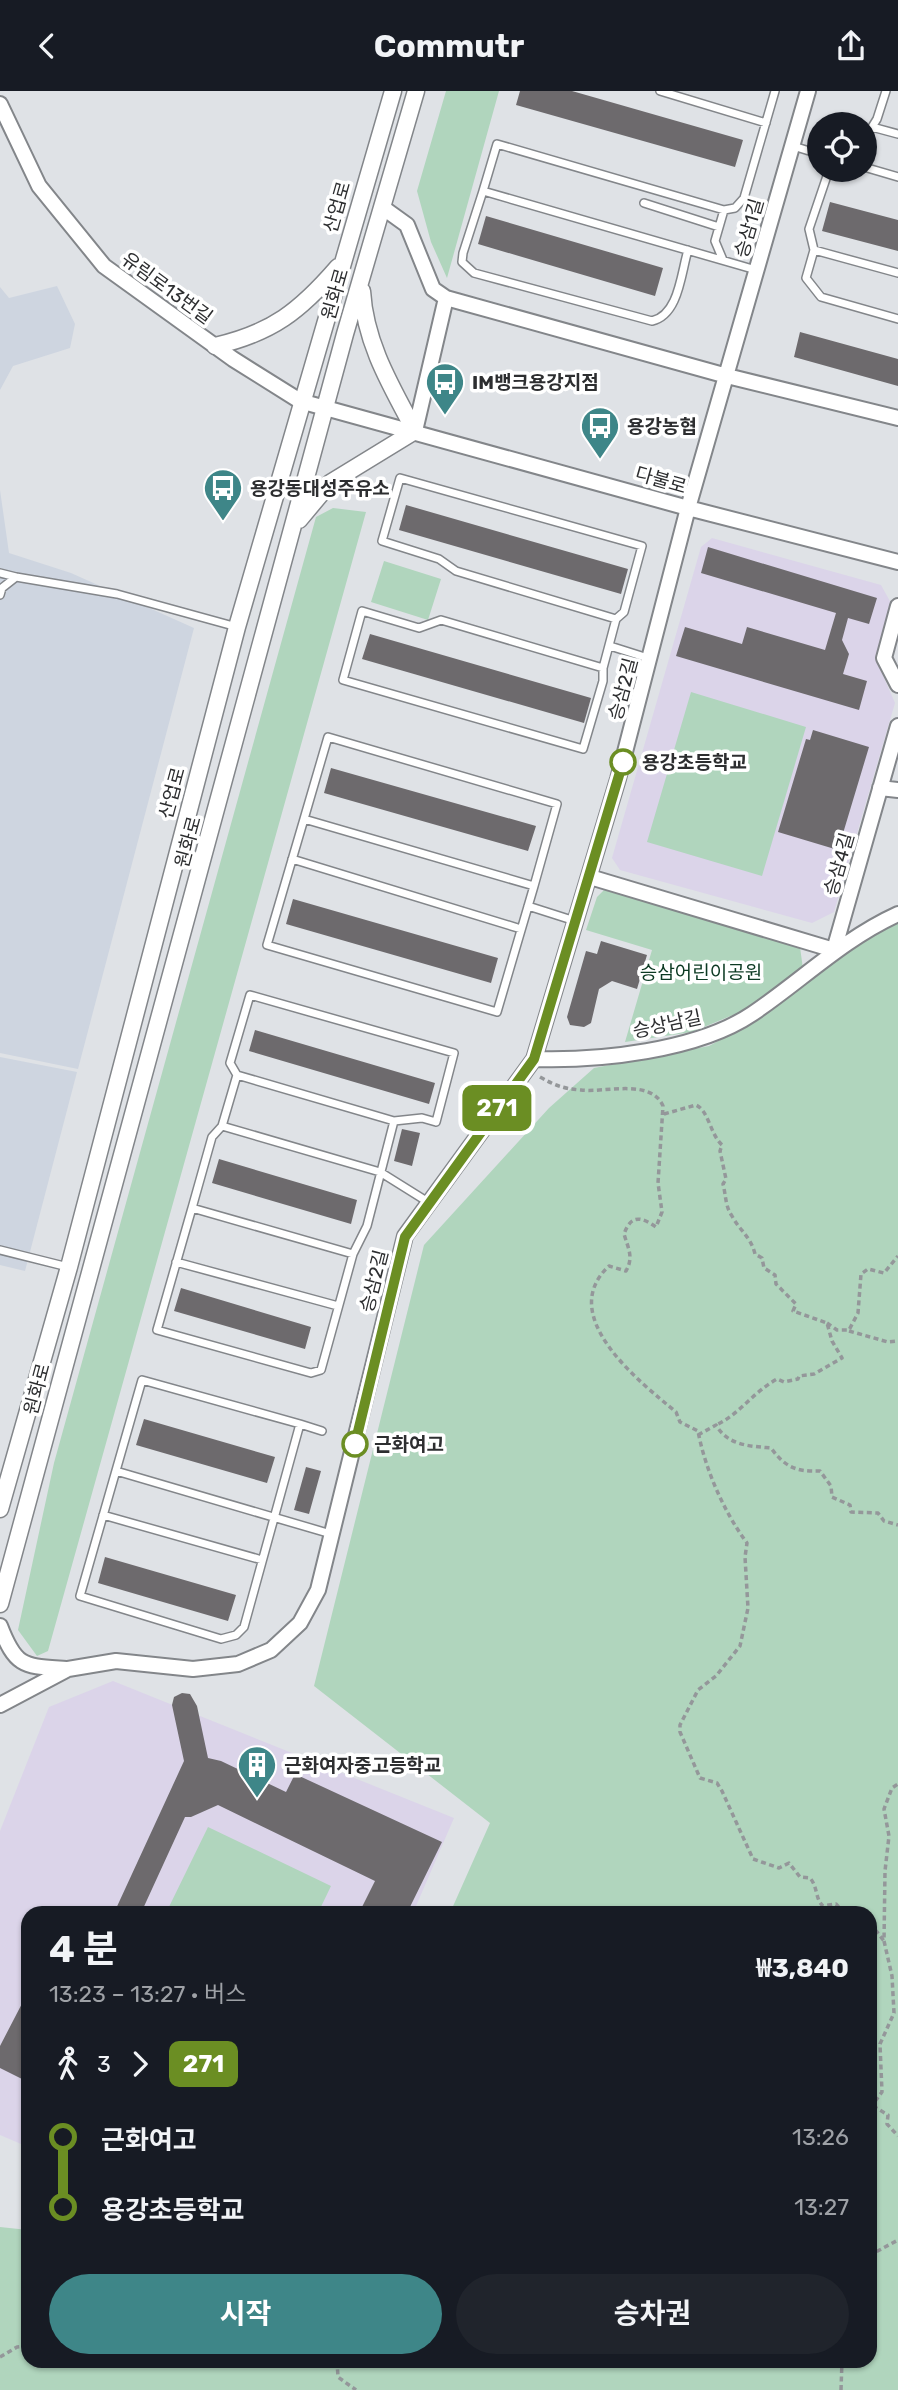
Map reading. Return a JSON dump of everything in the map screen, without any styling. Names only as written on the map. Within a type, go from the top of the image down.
[{"type":"street","name":"산업로","points":[[0,1509],[69,1267],[237,627],[300,401],[393,91]]},
{"type":"street","name":"원화로","points":[[0,1604],[326,407],[416,91]]},
{"type":"street","name":"승삼1길","points":[[688,508],[808,91]]},
{"type":"street","name":"유림로13번길","points":[[0,104],[38,186],[104,266],[215,346],[300,401]]},
{"type":"street","points":[[382,207],[407,225],[433,289],[446,298],[727,376],[898,418]]},
{"type":"street","points":[[215,346],[267,330],[289,317],[314,295],[342,262]]},
{"type":"street","points":[[361,281],[363,313],[372,345],[415,431]]},
{"type":"street","points":[[295,524],[330,484],[415,431],[446,298]]},
{"type":"street","name":"다불로","points":[[300,401],[688,508],[898,562]]},
{"type":"street","name":"승삼2길","points":[[0,1705],[68,1669],[116,1661],[193,1669],[238,1664],[271,1650],[300,1623],[318,1590],[405,1237],[530,1065],[590,877],[652,659],[688,508]]},
{"type":"street","points":[[898,606],[884,658],[898,685]]},
{"type":"street","name":"승삼4길","points":[[834,950],[898,726]]},
{"type":"street","points":[[880,788],[898,790]]},
{"type":"street","points":[[590,877],[834,950]]},
{"type":"street","name":"승상남길","points":[[530,1065],[579,1061],[703,1039],[750,1016],[834,950],[898,914]]},
{"type":"street","points":[[0,1626],[9,1649],[27,1666],[68,1669]]},
{"type":"lane","points":[[660,91],[766,123]]},
{"type":"lane","points":[[688,250],[671,310],[662,319],[652,321],[474,273],[462,262],[497,144],[724,211],[735,208],[744,198],[775,91]]},
{"type":"lane","points":[[877,116],[886,91]]},
{"type":"lane","points":[[877,128],[898,134]]},
{"type":"lane","points":[[793,146],[807,150]]},
{"type":"lane","points":[[877,171],[898,177]]},
{"type":"lane","points":[[825,182],[809,229],[814,250],[806,278],[821,297],[898,320]]},
{"type":"lane","points":[[483,191],[757,270]]},
{"type":"lane","points":[[644,203],[719,227]]},
{"type":"lane","points":[[723,260],[715,241],[724,211]]},
{"type":"lane","points":[[814,250],[898,273]]},
{"type":"lane","points":[[603,668],[441,620],[419,628],[362,611],[343,680],[583,749],[603,681],[603,668],[616,619],[624,612],[642,546],[400,478],[382,541],[439,559],[456,571],[616,619]]},
{"type":"lane","points":[[0,573],[117,594],[237,627]]},
{"type":"lane","points":[[0,595],[2,588],[16,577]]},
{"type":"lane","points":[[610,646],[652,659]]},
{"type":"lane","points":[[328,737],[557,804],[497,1012],[267,945],[304,819],[328,737]]},
{"type":"lane","points":[[304,819],[534,886]]},
{"type":"lane","points":[[292,859],[521,929]]},
{"type":"lane","points":[[528,907],[575,921]]},
{"type":"lane","points":[[250,995],[454,1053],[436,1122],[422,1118],[394,1121],[237,1075],[230,1063],[250,995]]},
{"type":"lane","points":[[237,1075],[222,1126],[212,1137],[157,1330],[311,1373],[321,1370],[353,1254],[367,1226],[394,1121]]},
{"type":"lane","points":[[222,1126],[380,1172],[428,1202]]},
{"type":"lane","points":[[192,1207],[353,1254]]},
{"type":"lane","points":[[0,1249],[69,1267]]},
{"type":"lane","points":[[176,1262],[338,1306]]},
{"type":"lane","points":[[300,1424],[244,1627],[236,1635],[220,1639],[80,1596],[142,1380],[300,1424],[322,1431]]},
{"type":"lane","points":[[116,1471],[332,1534]]},
{"type":"lane","points":[[103,1515],[262,1560]]},
{"type":"path","points":[[530,1065],[555,1087],[594,1091],[642,1090],[661,1100],[664,1114],[658,1183],[661,1219],[656,1227],[644,1219],[634,1218],[628,1222],[624,1234],[631,1254],[629,1265],[626,1271],[610,1266],[601,1273],[592,1306],[609,1350],[676,1412],[680,1422],[698,1431],[700,1450],[747,1543],[745,1557],[748,1608],[740,1646],[716,1676],[698,1691],[680,1725],[681,1736],[700,1778],[717,1783],[722,1791],[753,1859],[779,1868],[789,1863],[800,1877],[810,1878],[816,1884],[819,1902],[823,1906]]},
{"type":"path","points":[[664,1114],[696,1105],[704,1111],[711,1132],[722,1145],[720,1151],[726,1179],[723,1184],[724,1196],[731,1215],[752,1241],[755,1254],[762,1258],[764,1268],[775,1275],[781,1290],[796,1304],[793,1311],[827,1323],[837,1330],[849,1330],[888,1342],[898,1341]]},
{"type":"path","points":[[849,1330],[858,1313],[861,1274],[868,1269],[884,1273],[898,1256]]},
{"type":"path","points":[[698,1434],[736,1415],[759,1388],[777,1379],[785,1382],[798,1380],[799,1376],[814,1374],[842,1359],[827,1323]]},
{"type":"path","points":[[716,1425],[721,1434],[749,1448],[771,1448],[787,1466],[802,1473],[820,1471],[831,1486],[832,1497],[850,1505],[851,1512],[878,1513],[884,1521],[898,1525]]},
{"type":"path","points":[[877,2099],[882,2092],[880,2044],[894,2013],[892,1976],[884,1941],[885,1871],[889,1836],[884,1809],[892,1788],[898,1784]]},
{"type":"path","points":[[877,1932],[884,1941]]},
{"type":"path","points":[[877,2110],[888,2115],[887,2124],[898,2136]]},
{"type":"path","points":[[877,2251],[898,2240]]},
{"type":"path","points":[[0,2357],[21,2347]]},
{"type":"path","points":[[337,2368],[338,2377],[356,2390]]},
{"type":"path","points":[[841,2390],[842,2368]]},
{"type":"shaded area","points":[[57,286],[75,324],[70,348],[13,366],[0,390],[0,287],[9,298]]},
{"type":"shaded area","points":[[0,490],[9,553],[71,573],[194,628],[78,1069],[0,1053]]},
{"type":"shaded area","name":"용강초등학교","points":[[712,538],[881,585],[891,603],[876,659],[895,703],[834,912],[812,923],[620,870],[612,858],[701,547]]},
{"type":"shaded area","points":[[0,1057],[77,1072],[25,1271],[0,1265]]},
{"type":"shaded area","points":[[113,1681],[454,1818],[416,1906],[21,1906],[21,2144],[0,2135],[0,1831],[49,1707]]},
{"type":"green space","points":[[446,91],[499,91],[447,278],[431,242],[417,191]]},
{"type":"green space","points":[[333,508],[366,512],[48,1651],[37,1656],[18,1630],[54,1463],[316,517]]},
{"type":"green space","points":[[384,561],[441,579],[428,620],[371,602]]},
{"type":"green space","points":[[691,692],[806,727],[762,876],[647,842]]},
{"type":"green space","name":"승삼어린이공원","points":[[604,890],[800,947],[803,969],[745,1010],[692,1032],[625,1042],[652,950],[586,930],[597,897]]},
{"type":"green space","points":[[898,918],[898,2390],[0,2390],[0,2227],[21,2229],[21,2368],[877,2368],[877,1906],[453,1906],[490,1823],[314,1686],[424,1245],[549,1108],[594,1068],[709,1046],[756,1020],[847,952]]},
{"type":"green space","points":[[208,1827],[331,1886],[321,1906],[169,1906]]},
{"type":"building","points":[[520,91],[572,91],[743,140],[735,167],[516,105]]},
{"type":"building","points":[[830,202],[898,220],[898,251],[822,231]]},
{"type":"building","points":[[486,216],[663,268],[655,296],[478,244]]},
{"type":"building","points":[[800,332],[898,359],[898,386],[794,357]]},
{"type":"building","points":[[406,505],[628,569],[621,594],[399,530]]},
{"type":"building","points":[[708,547],[877,598],[869,624],[848,618],[842,640],[849,654],[843,674],[867,681],[859,710],[676,656],[685,627],[742,644],[747,627],[825,650],[836,613],[701,573]]},
{"type":"building","points":[[370,634],[591,698],[584,723],[362,659]]},
{"type":"building","points":[[813,730],[869,747],[838,850],[778,832],[806,739],[810,740]]},
{"type":"building","points":[[331,768],[536,826],[528,851],[324,793]]},
{"type":"building","points":[[293,899],[498,958],[491,983],[286,924]]},
{"type":"building","points":[[601,941],[647,955],[637,989],[612,981],[599,989],[591,1023],[584,1027],[570,1025],[567,1017],[586,951],[597,954]]},
{"type":"building","points":[[255,1030],[435,1083],[429,1104],[249,1051]]},
{"type":"building","points":[[402,1129],[420,1133],[412,1166],[394,1161]]},
{"type":"building","points":[[219,1159],[357,1200],[351,1224],[212,1183]]},
{"type":"building","points":[[181,1288],[311,1327],[305,1349],[174,1311]]},
{"type":"building","points":[[144,1419],[275,1457],[267,1483],[136,1445]]},
{"type":"building","points":[[306,1467],[321,1471],[309,1514],[294,1510]]},
{"type":"building","points":[[105,1557],[236,1595],[228,1621],[98,1583]]},
{"type":"building","name":"근화여자중고등학교","points":[[182,1693],[190,1694],[197,1706],[208,1758],[221,1761],[286,1792],[295,1774],[442,1842],[410,1906],[362,1906],[375,1881],[218,1805],[185,1817],[144,1906],[117,1906],[184,1761],[172,1705],[174,1697]]},
{"type":"building","points":[[21,2006],[21,2078],[0,2068],[0,2046]]},
{"type":"bus line","name":"271","points":[[355,1444],[405,1237],[439,1186],[534,1059],[623,762]]},
{"type":"place","name":"IM뱅크용강지점","points":[[445,416]]},
{"type":"place","name":"용강농협","points":[[600,460]]},
{"type":"place","name":"용강동대성주유소","points":[[223,522]]},
{"type":"place","name":"용강초등학교","points":[[623,762]]},
{"type":"place","name":"근화여고","points":[[355,1444]]},
{"type":"place","name":"근화여자중고등학교","points":[[257,1799]]}]
